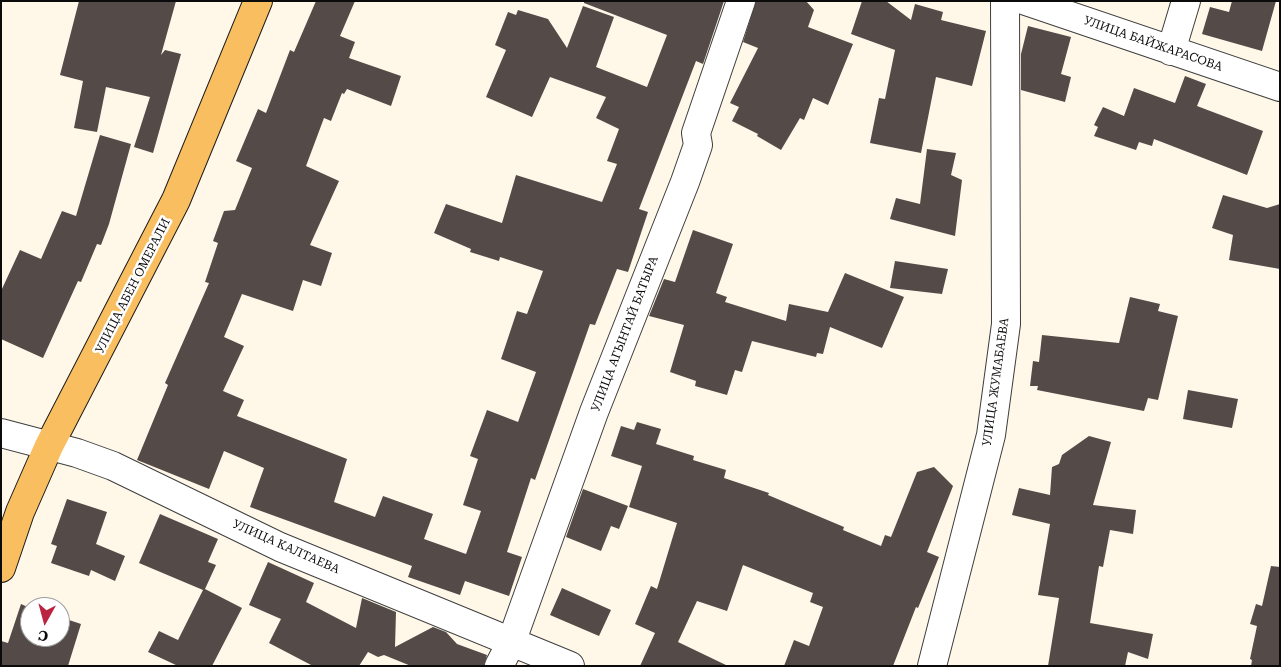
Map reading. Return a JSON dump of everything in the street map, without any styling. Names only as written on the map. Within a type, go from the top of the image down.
[{"type":"main road","name":"УЛИЦА АБЕН ОМЕРАЛИ","points":[[1,568],[20,512],[49,446],[176,200],[258,1]]},
{"type":"street","name":"УЛИЦА АГЫНТАЙ БАТЫРА","points":[[505,654],[594,412],[688,173],[698,145],[696,133],[742,1]]},
{"type":"street","name":"УЛИЦА ЖУМАБАЕВА","points":[[932,666],[991,435],[1006,324],[1006,1]]},
{"type":"street","name":"УЛИЦА БАЙЖАРАСОВА","points":[[1026,1],[1280,87]]},
{"type":"street","points":[[1171,51],[1186,1]]},
{"type":"street","name":"УЛИЦА КАЛТАЕВА","points":[[1,433],[113,466],[505,654],[570,666]]},
{"type":"building","points":[[79,1],[176,1],[161,55],[165,50],[181,54],[153,153],[134,147],[150,97],[106,87],[97,132],[74,128],[83,81],[60,75]]},
{"type":"building","points":[[316,1],[355,1],[340,36],[355,42],[349,58],[401,76],[391,106],[347,89],[344,94],[342,93],[331,121],[324,118],[306,166],[339,181],[310,245],[332,253],[321,286],[303,280],[293,311],[242,294],[224,337],[244,346],[223,391],[244,400],[237,416],[347,459],[334,502],[375,517],[383,496],[433,514],[424,539],[466,554],[481,511],[463,505],[478,459],[470,456],[487,410],[518,422],[536,372],[501,359],[517,311],[527,314],[543,271],[500,257],[499,261],[470,252],[471,249],[434,233],[446,204],[502,223],[516,175],[602,202],[617,164],[607,161],[619,129],[596,118],[606,97],[550,77],[532,117],[486,97],[506,50],[495,45],[508,12],[516,15],[518,10],[548,19],[567,48],[583,6],[614,17],[596,67],[647,87],[667,35],[584,3],[584,1],[724,1],[703,64],[696,61],[639,209],[648,212],[628,272],[617,269],[595,325],[590,324],[535,480],[531,478],[507,552],[522,557],[509,596],[465,581],[460,595],[408,577],[412,566],[250,507],[264,468],[224,451],[209,489],[137,460],[168,385],[165,383],[209,283],[205,282],[218,243],[213,241],[224,211],[235,210],[252,168],[236,161],[258,109],[266,113],[290,50],[294,52]]},
{"type":"building","points":[[756,1],[806,1],[814,10],[808,27],[853,44],[828,105],[813,98],[804,120],[800,118],[781,150],[757,136],[758,134],[732,121],[739,107],[730,103],[758,48],[743,42]]},
{"type":"building","points":[[862,1],[886,1],[911,20],[915,4],[943,12],[941,20],[986,31],[972,86],[936,77],[921,153],[870,143],[879,98],[885,99],[895,50],[851,34]]},
{"type":"building","points":[[1232,1],[1276,1],[1262,51],[1202,34],[1210,7],[1229,12]]},
{"type":"building","points":[[1028,26],[1071,37],[1061,74],[1071,77],[1065,102],[1021,90],[1021,54]]},
{"type":"building","points":[[1185,76],[1206,84],[1197,106],[1263,131],[1247,175],[1154,139],[1152,146],[1139,142],[1136,150],[1094,136],[1098,127],[1094,125],[1103,107],[1124,116],[1134,88],[1175,103]]},
{"type":"building","points":[[100,135],[131,144],[109,224],[101,245],[97,244],[81,282],[78,281],[43,358],[1,339],[1,291],[20,250],[41,259],[62,211],[76,216]]},
{"type":"building","points":[[927,149],[956,153],[951,175],[962,180],[955,236],[890,219],[896,198],[920,204]]},
{"type":"building","points":[[1223,195],[1267,208],[1280,204],[1280,269],[1229,260],[1233,235],[1212,228]]},
{"type":"building","points":[[693,230],[733,244],[716,293],[727,297],[725,302],[786,321],[789,304],[828,312],[845,273],[904,297],[882,348],[830,327],[823,354],[817,353],[816,357],[752,341],[742,372],[735,370],[727,395],[695,386],[696,381],[670,372],[684,325],[649,316],[664,279],[675,282]]},
{"type":"building","points":[[895,261],[948,269],[942,294],[890,288]]},
{"type":"building","points":[[1130,297],[1160,304],[1158,311],[1178,316],[1158,400],[1148,398],[1144,411],[1037,390],[1038,386],[1030,386],[1033,361],[1039,362],[1042,335],[1119,343]]},
{"type":"building","points":[[1188,390],[1238,399],[1232,428],[1183,419]]},
{"type":"building","points":[[637,422],[661,429],[656,444],[694,456],[693,460],[726,470],[724,478],[769,493],[768,495],[844,527],[843,530],[881,546],[885,535],[891,537],[917,472],[934,467],[953,486],[927,552],[939,557],[918,608],[916,607],[893,666],[784,666],[794,640],[809,646],[823,607],[810,602],[813,593],[743,565],[727,611],[697,601],[678,642],[728,666],[640,666],[655,633],[635,624],[651,586],[657,589],[677,523],[629,507],[642,466],[611,456],[621,426],[634,430]]},
{"type":"building","points":[[1089,436],[1111,442],[1093,505],[1136,510],[1133,534],[1110,530],[1103,567],[1099,566],[1090,623],[1153,634],[1148,659],[1128,652],[1125,666],[1048,666],[1059,598],[1038,595],[1050,524],[1012,515],[1019,488],[1050,495],[1052,467],[1059,464],[1062,455]]},
{"type":"building","points":[[583,489],[628,506],[619,529],[611,526],[601,551],[566,537]]},
{"type":"building","points":[[67,499],[107,512],[96,544],[125,556],[115,581],[91,570],[89,576],[51,563],[57,546],[51,544]]},
{"type":"building","points":[[160,514],[218,539],[208,562],[216,565],[205,589],[242,608],[212,666],[178,666],[148,652],[159,631],[178,640],[203,590],[139,563]]},
{"type":"building","points":[[268,562],[314,583],[306,602],[356,628],[362,598],[396,612],[395,647],[433,627],[446,632],[457,644],[487,655],[484,666],[411,666],[384,655],[378,657],[368,652],[359,666],[313,666],[269,643],[281,619],[249,605]]},
{"type":"building","points":[[1271,566],[1280,567],[1280,666],[1251,666],[1252,660],[1250,659],[1257,626],[1250,624],[1256,604],[1262,606]]},
{"type":"building","points":[[562,588],[611,610],[599,636],[550,615]]},
{"type":"building","points":[[20,607],[20,647],[70,647],[70,620],[81,624],[68,666],[1,666],[1,641],[8,643]]}]
